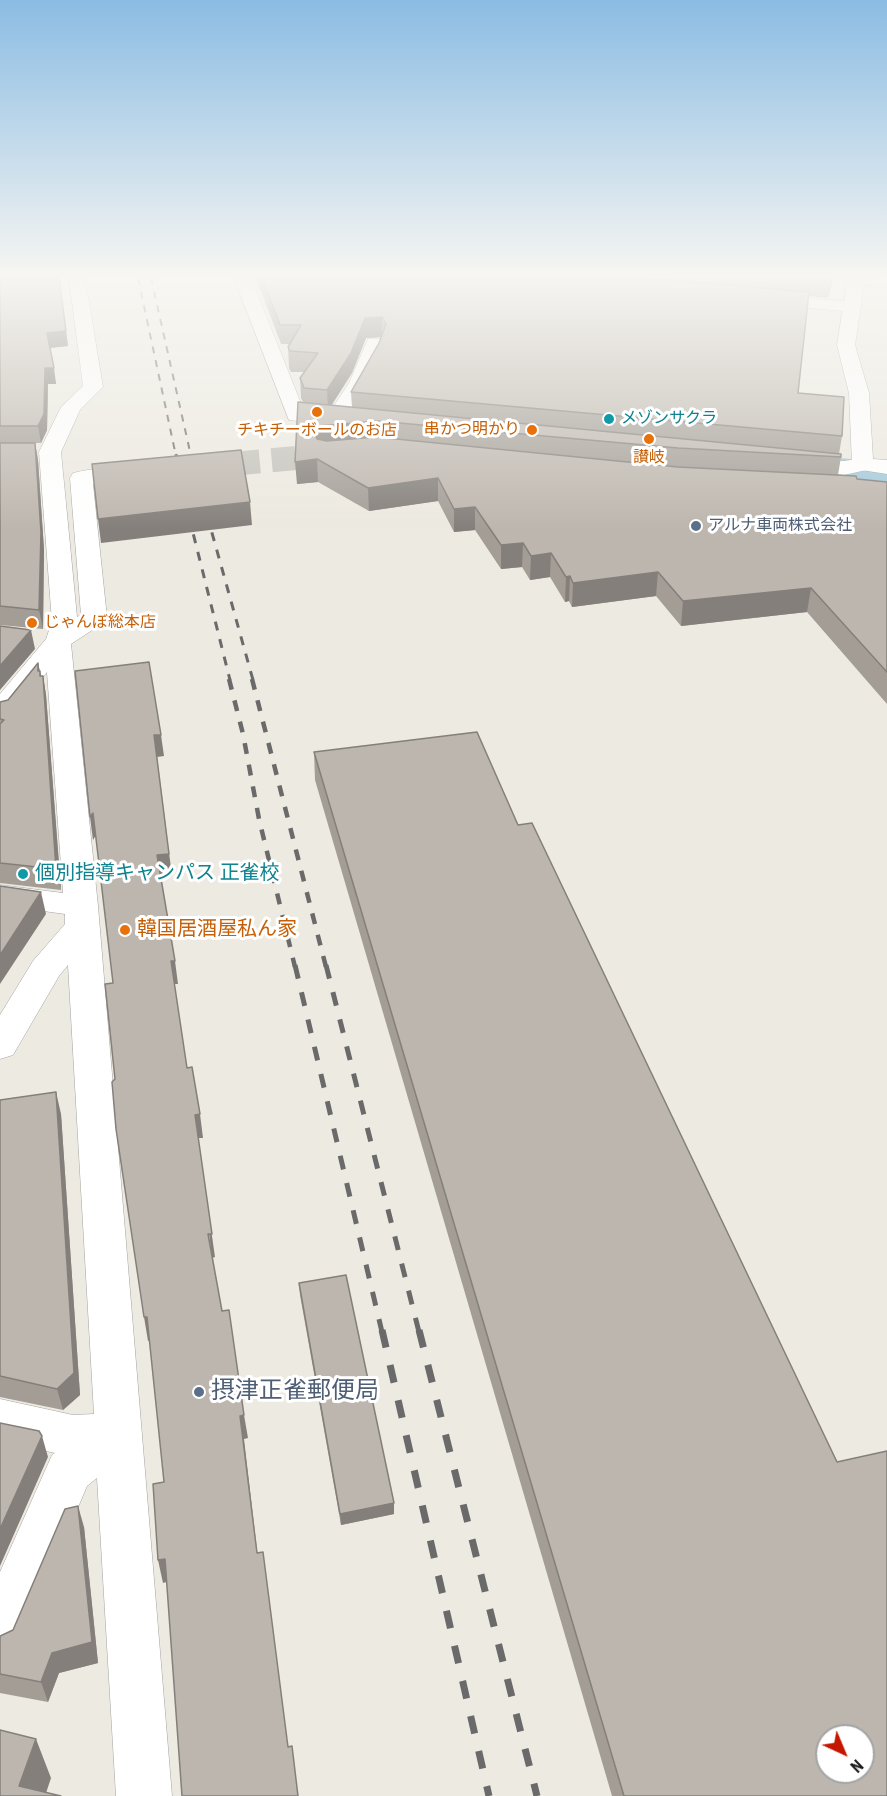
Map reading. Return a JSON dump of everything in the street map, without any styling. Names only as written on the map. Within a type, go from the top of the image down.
[{"type":"street","points":[[0,712],[46,640],[64,622],[40,452],[71,407],[93,387],[89,362]]},
{"type":"street","points":[[275,362],[296,416],[358,422]]},
{"type":"street","points":[[335,419],[358,388],[370,362]]},
{"type":"street","points":[[851,362],[859,393],[853,481]]},
{"type":"street","points":[[774,462],[844,468],[853,481]]},
{"type":"street","points":[[853,481],[887,467]]},
{"type":"street","points":[[46,640],[94,618],[81,478],[121,475]]},
{"type":"street","points":[[46,640],[81,917],[144,1796]]},
{"type":"street","points":[[0,895],[81,917]]},
{"type":"street","points":[[0,1046],[45,969],[81,917]]},
{"type":"street","points":[[0,1420],[73,1436],[119,1435]]},
{"type":"street","points":[[0,1632],[69,1471],[119,1435]]},
{"type":"building","points":[[0,362],[53,362],[54,368],[45,368],[44,414],[38,426],[0,426]]},
{"type":"building","points":[[312,362],[345,362],[327,390],[304,388],[300,378]]},
{"type":"building","points":[[368,362],[801,362],[798,393],[844,397],[842,436],[351,392]]},
{"type":"building","points":[[298,402],[841,454],[841,457],[678,448],[377,421],[319,426],[314,432],[317,439],[327,441],[376,437],[678,467],[856,476],[857,479],[887,482],[887,672],[811,588],[683,601],[658,572],[573,583],[570,576],[566,577],[551,553],[531,556],[523,543],[501,545],[475,507],[454,509],[438,478],[368,488],[317,459],[295,462]]},
{"type":"building","points":[[0,443],[35,443],[41,532],[39,610],[0,606]]},
{"type":"building","points":[[241,450],[250,502],[98,519],[92,464]]},
{"type":"building","points":[[0,626],[31,630],[0,666]]},
{"type":"building","points":[[149,662],[161,735],[154,735],[169,854],[157,855],[175,961],[171,961],[187,1068],[192,1067],[200,1114],[195,1115],[212,1234],[208,1234],[222,1311],[229,1310],[244,1415],[240,1416],[257,1553],[263,1552],[288,1747],[292,1746],[298,1796],[182,1796],[165,1559],[158,1560],[153,1484],[164,1482],[147,1317],[144,1317],[116,1129],[112,1082],[115,1079],[105,984],[113,983],[93,813],[90,817],[75,671]]},
{"type":"building","points":[[38,663],[38,671],[40,671],[40,676],[43,676],[56,869],[0,863],[0,724],[4,720],[0,719],[0,702],[8,700]]},
{"type":"building","points":[[477,732],[518,825],[532,823],[837,1462],[887,1451],[887,1796],[624,1796],[314,752]]},
{"type":"building","points":[[0,886],[41,892],[0,955]]},
{"type":"building","points":[[56,1092],[74,1373],[57,1389],[0,1376],[0,1100]]},
{"type":"building","points":[[346,1275],[394,1503],[340,1514],[299,1283]]},
{"type":"building","points":[[0,1423],[39,1431],[42,1436],[0,1529]]},
{"type":"building","points":[[78,1506],[92,1642],[52,1653],[41,1682],[0,1674],[0,1636],[13,1630],[65,1509]]},
{"type":"building","points":[[0,1730],[36,1739],[19,1786],[61,1796],[0,1796]]},
{"type":"waterway","points":[[804,473],[887,480]]},
{"type":"tunnel","points":[[200,467],[328,455],[323,456]]},
{"type":"railway","points":[[156,362],[176,456]]},
{"type":"railway","points":[[170,362],[191,456]]},
{"type":"railway","points":[[176,454],[180,473]]},
{"type":"railway","points":[[191,454],[195,471]]},
{"type":"railway","points":[[207,515],[253,680]]},
{"type":"railway","points":[[189,517],[230,680]]},
{"type":"railway","points":[[229,679],[243,734],[259,819],[295,967]]},
{"type":"railway","points":[[252,679],[326,967]]},
{"type":"railway","points":[[295,965],[382,1332]]},
{"type":"railway","points":[[326,965],[419,1332]]},
{"type":"railway","points":[[382,1330],[489,1796]]},
{"type":"railway","points":[[419,1330],[537,1796]]},
{"type":"place","name":"チキチーボールのお店","points":[[317,412]]},
{"type":"place","name":"メゾンサクラ","points":[[609,419]]},
{"type":"place","name":"串かつ明かり","points":[[532,430]]},
{"type":"place","name":"讃岐","points":[[649,439]]},
{"type":"place","name":"アルナ車両株式会社","points":[[696,526]]},
{"type":"place","name":"じゃんぼ総本店","points":[[32,623]]},
{"type":"place","name":"個別指導キャンパス 正雀校","points":[[23,874]]},
{"type":"place","name":"韓国居酒屋私ん家","points":[[125,930]]},
{"type":"place","name":"摂津正雀郵便局","points":[[199,1392]]}]
